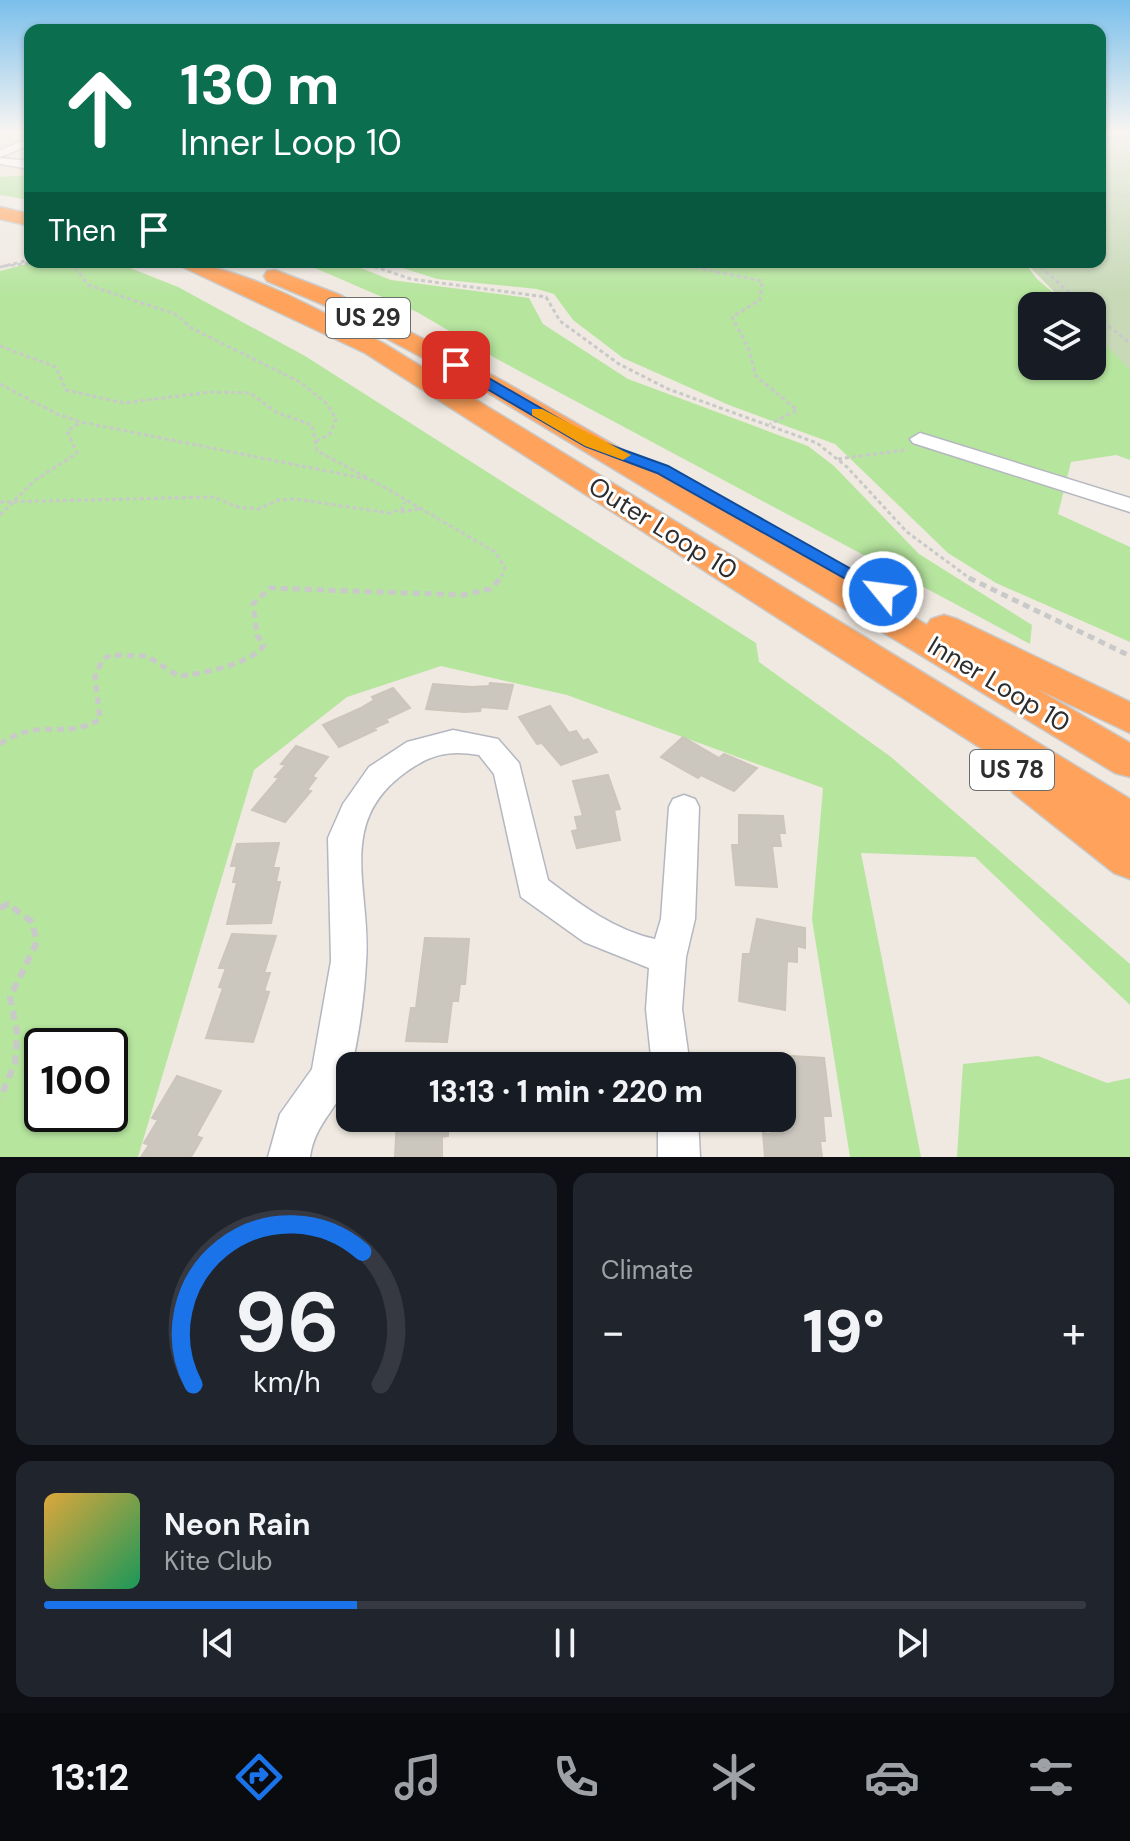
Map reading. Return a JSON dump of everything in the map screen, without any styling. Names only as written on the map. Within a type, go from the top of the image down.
[{"type":"highway","points":[[0,199],[24,212]]},
{"type":"highway","points":[[0,213],[24,215]]},
{"type":"highway","name":"Outer Loop 10","points":[[197,268],[279,301],[374,348],[1130,821]]},
{"type":"highway","name":"Inner Loop 10","points":[[251,268],[345,306],[590,443],[1130,762]]},
{"type":"highway","points":[[590,443],[662,469],[965,638],[1130,719]]},
{"type":"highway","name":"US 78","points":[[898,677],[929,710],[1130,860]]},
{"type":"street","points":[[930,442],[1130,505]]},
{"type":"street","points":[[289,1157],[294,1128],[330,1076],[349,961],[344,838],[358,804],[380,775],[417,749],[453,740],[488,746],[508,771],[533,887],[585,927],[629,950],[668,957]]},
{"type":"street","points":[[669,1052],[664,1009],[668,957],[678,919],[684,807]]},
{"type":"street","points":[[678,1132],[679,1157]]},
{"type":"path","points":[[1106,192],[1130,198]]},
{"type":"path","points":[[2,266],[24,261]]},
{"type":"path","points":[[2,266],[24,264]]},
{"type":"path","points":[[75,268],[88,285],[158,305],[220,344],[300,382],[326,403],[336,419],[330,434],[315,442]]},
{"type":"path","points":[[379,268],[411,279],[541,295],[551,301],[560,321],[619,364],[668,389],[817,443],[838,459],[907,532],[960,573],[1042,616],[1130,656]]},
{"type":"path","points":[[697,268],[736,270],[762,281],[760,300],[732,317],[748,347],[756,376],[797,410],[770,424]]},
{"type":"path","points":[[1042,268],[1068,292]]},
{"type":"path","points":[[1106,324],[1130,343]]},
{"type":"path","points":[[0,346],[56,367],[66,390],[124,403],[210,392],[250,393],[276,412],[312,425],[317,451],[495,552],[505,568],[502,581],[485,593],[463,595],[270,588],[253,604],[257,635],[264,645],[260,652],[178,676],[164,671],[153,658],[125,653],[109,655],[98,662],[92,675],[100,719],[92,726],[73,730],[29,725],[0,744]]},
{"type":"path","points":[[0,384],[57,414],[81,422],[372,480]]},
{"type":"path","points":[[0,515],[19,501],[36,479],[62,469],[77,453],[67,431],[81,422]]},
{"type":"path","points":[[838,459],[930,442]]},
{"type":"path","points":[[0,502],[214,497],[248,508],[296,499],[398,512],[423,510]]},
{"type":"path","points":[[398,512],[405,506],[403,499]]},
{"type":"path","points":[[0,908],[8,904],[32,922],[37,942],[10,997],[17,1032],[15,1063],[0,1098]]},
{"type":"shaded area","points":[[0,185],[24,185],[24,193],[0,189]]},
{"type":"green space","points":[[0,185],[24,185],[24,199],[0,195]]},
{"type":"green space","points":[[1106,185],[1130,185],[1130,370],[1106,345],[1106,292],[1054,292],[1031,268],[1106,268]]},
{"type":"green space","points":[[24,265],[24,268],[130,268],[178,287],[305,356],[756,643],[759,662],[891,757],[1130,964],[1130,1005],[975,857],[861,853],[921,1157],[850,1157],[812,919],[823,788],[567,695],[441,666],[347,697],[254,770],[138,1157],[0,1157],[0,271]]},
{"type":"green space","points":[[315,268],[361,268],[391,280],[529,298],[543,324],[628,379],[808,446],[834,466],[919,554],[1032,625],[1030,644],[497,359],[417,312]]},
{"type":"green space","points":[[403,268],[1029,268],[1052,292],[1018,292],[1018,380],[1106,380],[1106,335],[1130,352],[1130,460],[1116,455],[1071,462],[1058,514],[1130,547],[1130,642],[996,583],[948,553],[835,444],[729,405],[623,358],[573,320],[554,294],[537,289],[437,279]]},
{"type":"green space","points":[[1038,1056],[1107,1083],[1130,1078],[1130,1157],[957,1157],[963,1064]]},
{"type":"building","points":[[490,683],[513,685],[507,709],[481,707],[480,711],[465,712],[426,709],[433,684],[472,687],[489,686]]},
{"type":"building","points":[[393,688],[410,708],[386,719],[388,722],[374,728],[376,730],[339,747],[323,725],[361,708],[374,700],[372,697]]},
{"type":"building","points":[[550,706],[569,733],[576,731],[583,741],[588,739],[597,752],[561,765],[542,743],[537,744],[519,717]]},
{"type":"building","points":[[683,737],[719,758],[724,754],[757,768],[734,791],[701,775],[698,778],[661,757]]},
{"type":"building","points":[[296,746],[328,757],[312,777],[316,778],[307,790],[311,791],[285,822],[252,810],[279,778],[275,777],[286,765],[281,764]]},
{"type":"building","points":[[608,775],[620,809],[614,810],[620,840],[577,848],[572,831],[578,830],[575,817],[583,816],[573,781]]},
{"type":"building","points":[[739,815],[783,816],[785,833],[779,833],[781,846],[772,846],[777,887],[736,885],[732,845],[739,845]]},
{"type":"building","points":[[279,843],[273,868],[279,868],[276,882],[280,882],[271,923],[227,924],[237,882],[233,882],[237,866],[231,866],[237,844]]},
{"type":"building","points":[[757,919],[805,928],[805,948],[797,946],[797,962],[787,961],[785,1010],[739,1001],[743,954],[750,954]]},
{"type":"building","points":[[232,934],[276,936],[264,973],[270,973],[264,991],[269,992],[253,1042],[206,1038],[223,988],[219,987],[226,968],[219,968]]},
{"type":"building","points":[[425,938],[469,939],[465,984],[460,984],[458,1001],[452,1001],[447,1042],[406,1041],[411,1008],[416,1008]]},
{"type":"building","points":[[796,1056],[824,1058],[831,1116],[823,1116],[825,1141],[820,1141],[822,1157],[765,1157],[763,1133],[796,1132]]},
{"type":"building","points":[[177,1076],[221,1091],[196,1136],[202,1138],[191,1157],[141,1157],[149,1145],[144,1143],[158,1120],[152,1118]]},
{"type":"building","points":[[396,1132],[448,1132],[448,1136],[442,1137],[442,1157],[395,1157]]},
{"type":"slow traffic","points":[[537,412],[590,443],[623,455]]},
{"type":"route","points":[[456,365],[590,443],[662,469],[883,592]]}]
